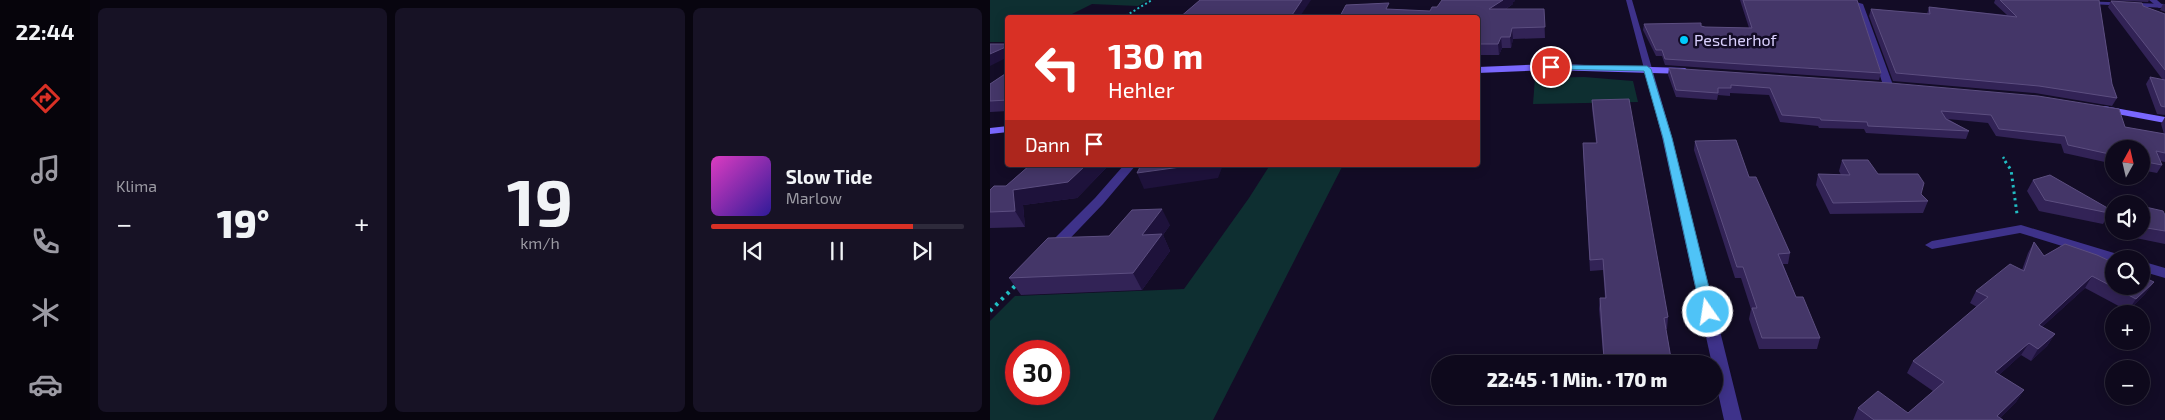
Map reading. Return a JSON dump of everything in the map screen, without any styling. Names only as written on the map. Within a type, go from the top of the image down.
[{"type":"main road","points":[[1480,70],[1551,67],[1699,72]]},
{"type":"main road","points":[[2092,106],[2165,120]]},
{"type":"main road","points":[[990,131],[1005,129]]},
{"type":"street","points":[[1629,0],[1668,138],[1733,420]]},
{"type":"street","points":[[2054,0],[2164,6]]},
{"type":"street","points":[[2152,0],[2164,6]]},
{"type":"street","points":[[1859,4],[1888,85]]},
{"type":"street","points":[[2139,5],[2156,13]]},
{"type":"street","points":[[1044,257],[1099,201],[1128,167]]},
{"type":"street","points":[[1932,245],[2021,229],[2105,255]]},
{"type":"street","points":[[2150,269],[2165,273]]},
{"type":"path","points":[[1127,15],[1152,0]]},
{"type":"path","points":[[2003,157],[2011,170],[2016,210],[2021,229]]},
{"type":"path","points":[[990,311],[1044,257]]},
{"type":"green space","points":[[990,0],[1148,0],[1138,6],[1092,4],[1070,15],[1005,15],[1005,42],[990,42]]},
{"type":"green space","points":[[1584,77],[1633,81],[1638,102],[1533,104],[1535,78]]},
{"type":"green space","points":[[1269,167],[1342,167],[1213,420],[990,420],[990,321],[1015,296],[1184,289]]},
{"type":"building","points":[[1200,0],[1302,0],[1292,15],[1182,15]]},
{"type":"building","points":[[1442,0],[1503,0],[1489,9],[1544,9],[1545,27],[1512,28],[1510,37],[1501,37],[1498,44],[1480,44],[1480,15],[1341,15],[1346,5],[1389,3],[1386,9],[1430,11],[1432,7],[1437,7]]},
{"type":"building","points":[[1743,0],[1857,0],[1881,73],[1665,59],[1662,50],[1656,50],[1644,24],[1701,23],[1701,26],[1705,27],[1752,28]]},
{"type":"building","points":[[2000,0],[2099,0],[2112,84],[2117,98],[2039,86],[1896,73],[1871,9],[1930,14],[1929,7],[2017,17]]},
{"type":"building","points":[[2111,1],[2142,3],[2143,6],[2165,14],[2165,70]]},
{"type":"building","points":[[990,44],[1005,44],[1005,47],[990,54]]},
{"type":"building","points":[[1669,68],[1890,83],[2038,96],[2119,109],[2125,127],[2165,134],[2165,153],[2156,151],[2162,165],[2150,163],[2150,140],[2105,140],[2105,153],[2068,145],[2065,136],[1999,129],[1991,115],[1941,111],[1946,119],[1969,131],[1868,126],[1867,122],[1821,120],[1820,118],[1782,115],[1770,88],[1731,85],[1731,88],[1718,88],[1718,93],[1676,90]]},
{"type":"building","points":[[1005,74],[1005,100],[990,101],[990,84]]},
{"type":"building","points":[[2150,77],[2165,80],[2165,107],[2161,106]]},
{"type":"building","points":[[1629,99],[1668,317],[1664,318],[1670,355],[1604,355],[1600,298],[1606,298],[1603,259],[1590,260],[1583,143],[1597,143],[1592,100]]},
{"type":"building","points":[[1736,140],[1749,177],[1756,177],[1790,253],[1778,254],[1796,297],[1803,297],[1820,338],[1762,338],[1752,308],[1757,308],[1743,267],[1737,267],[1695,141]]},
{"type":"building","points":[[1842,160],[1868,160],[1878,174],[1918,174],[1924,183],[1921,194],[1928,201],[1833,203],[1818,174],[1850,175]]},
{"type":"building","points":[[1028,167],[1084,167],[1068,182],[1013,190],[1015,211],[990,212],[990,190],[994,186],[1006,186]]},
{"type":"building","points":[[1140,167],[1180,167],[1137,173]]},
{"type":"building","points":[[2050,175],[2105,207],[2105,212],[2045,200],[2033,180]]},
{"type":"building","points":[[2150,208],[2163,211],[2165,215],[2165,231],[2150,228]]},
{"type":"building","points":[[1162,209],[1142,235],[1162,234],[1133,273],[1009,278],[1048,238],[1109,236],[1132,210]]},
{"type":"building","points":[[2034,242],[2044,256],[2065,244],[2105,259],[2105,283],[2092,276],[2039,325],[2055,334],[2038,349],[2029,343],[1995,372],[2024,390],[1997,416],[2003,420],[1874,420],[1858,408],[1878,391],[1908,413],[1944,382],[1913,361],[1988,297],[1976,291],[2010,264],[2024,271]]},
{"type":"building","points":[[2128,295],[2140,295],[2136,299]]},
{"type":"place","name":"Pescherhof","points":[[1684,40]]},
{"type":"route","points":[[1551,67],[1647,69],[1668,138],[1708,312]]}]
